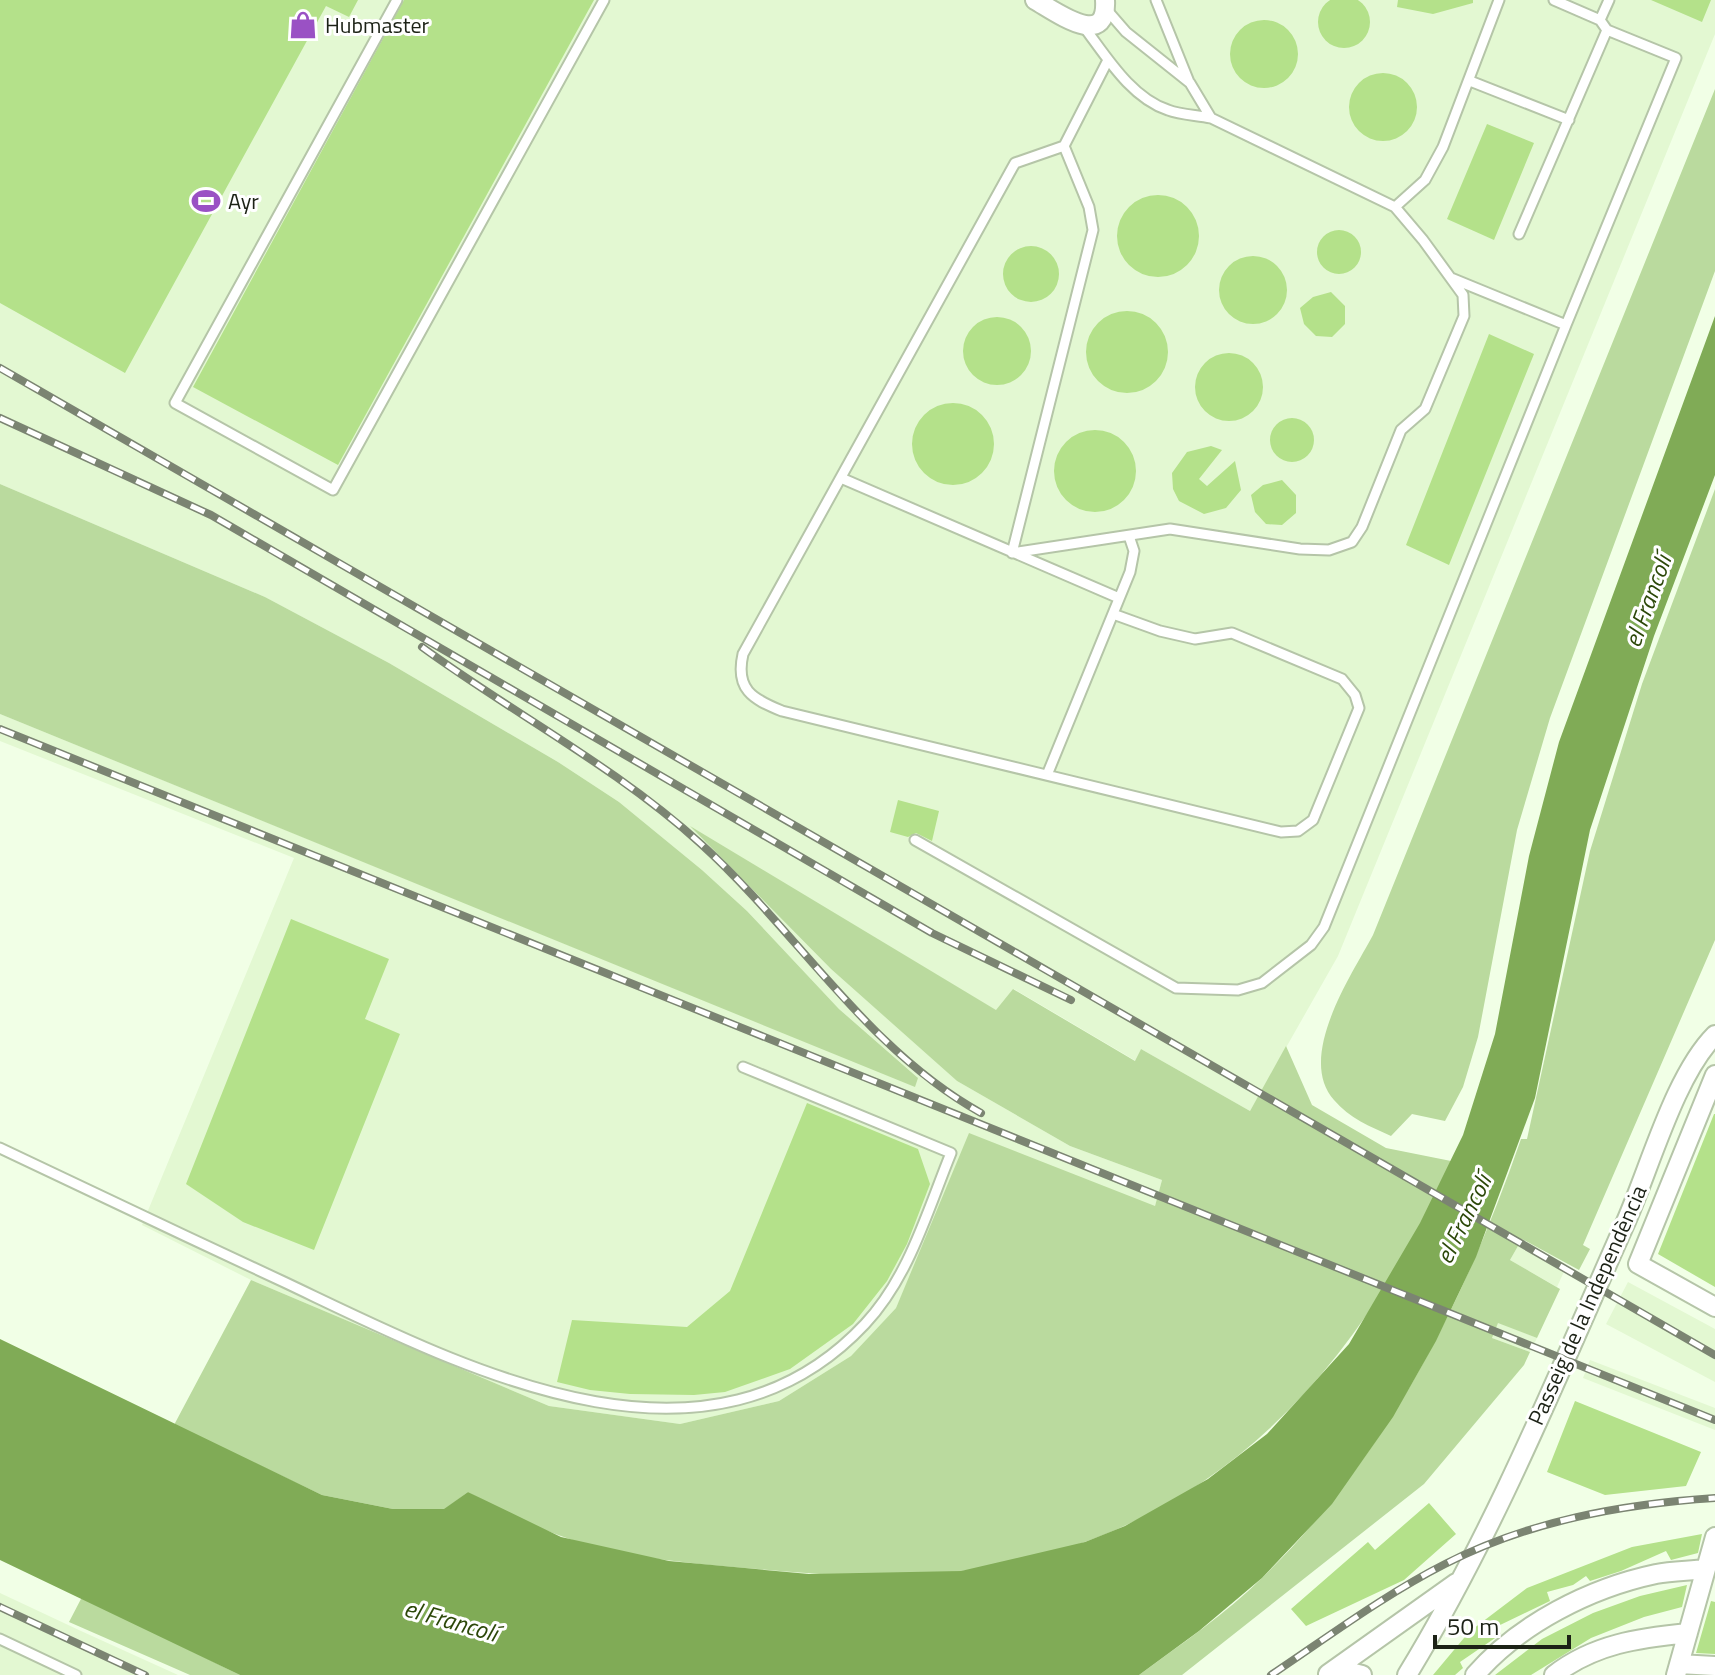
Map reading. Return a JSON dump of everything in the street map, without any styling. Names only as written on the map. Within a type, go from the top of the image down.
[{"type":"street","points":[[1035,0],[1084,27],[1094,26],[1105,4]]},
{"type":"street","name":"Passeig de la Independència","points":[[1407,1675],[1462,1579],[1625,1224],[1692,1063],[1715,1035]]},
{"type":"street","points":[[1715,1075],[1638,1264],[1715,1307]]},
{"type":"street","points":[[1715,1537],[1678,1670],[1715,1666]]},
{"type":"street","points":[[1475,1675],[1524,1632],[1586,1598],[1658,1574],[1706,1569]]},
{"type":"street","points":[[1327,1674],[1462,1579]]},
{"type":"street","points":[[1554,1675],[1592,1653],[1628,1639],[1688,1633]]},
{"type":"street","points":[[1327,1674],[1346,1671],[1362,1675]]},
{"type":"lane","points":[[397,0],[175,403],[333,490],[604,0]]},
{"type":"lane","points":[[1156,0],[1190,83],[1211,118]]},
{"type":"lane","points":[[1395,207],[1425,180],[1443,147],[1499,0]]},
{"type":"lane","points":[[915,840],[1176,988],[1238,990],[1262,983],[1283,970],[1311,945],[1324,927],[1676,58],[1607,30],[1600,20],[1554,0]]},
{"type":"lane","points":[[1600,20],[1609,0]]},
{"type":"lane","points":[[1105,4],[1126,32],[1190,83]]},
{"type":"lane","points":[[1012,553],[1170,529],[1300,549],[1329,550],[1352,542],[1362,527],[1401,430],[1425,409],[1464,316],[1463,295],[1395,207],[1211,118],[1167,110],[1144,95],[1108,60],[1084,27]]},
{"type":"lane","points":[[1519,234],[1607,30]]},
{"type":"lane","points":[[1108,60],[1064,146],[1015,163],[743,654],[739,670],[742,687],[753,700],[782,711],[1281,832],[1298,831],[1313,820],[1322,806],[1359,708],[1355,695],[1342,679],[1232,633],[1195,639],[1160,631],[1113,614]]},
{"type":"lane","points":[[1470,81],[1569,120]]},
{"type":"lane","points":[[1012,553],[1093,230],[1089,207],[1064,146]]},
{"type":"lane","points":[[1450,277],[1566,325]]},
{"type":"lane","points":[[841,478],[1119,598]]},
{"type":"lane","points":[[1047,775],[1119,598],[1134,551],[1129,536]]},
{"type":"lane","points":[[0,1148],[313,1296],[489,1374],[598,1404],[688,1408],[774,1387],[834,1351],[864,1326],[904,1270],[951,1153],[743,1067]]},
{"type":"lane","points":[[0,1639],[76,1675]]},
{"type":"shaded area","points":[[0,0],[1715,0],[1715,34],[1338,956],[1250,1111],[1141,1049],[1136,1061],[1014,989],[997,1011],[693,829],[831,969],[957,1081],[1070,1146],[1162,1180],[1155,1206],[927,1239],[896,1308],[851,1356],[779,1401],[680,1424],[549,1406],[251,1280],[142,1225],[294,858],[0,741],[0,714],[915,1086],[917,1077],[839,1009],[747,911],[702,870],[619,802],[558,762],[389,663],[265,597],[0,484]]},
{"type":"shaded area","points":[[1715,89],[1715,271],[1550,718],[1517,830],[1478,1037],[1463,1087],[1445,1121],[1412,1114],[1391,1136],[1353,1117],[1334,1100],[1324,1082],[1321,1062],[1331,1017],[1373,935]]},
{"type":"shaded area","points":[[0,484],[265,597],[389,663],[558,762],[619,802],[747,911],[839,1009],[918,1078],[915,1087],[0,714]]},
{"type":"shaded area","points":[[1715,489],[1715,940],[1583,1245],[1590,1249],[1579,1270],[1522,1239],[1510,1260],[1560,1289],[1537,1338],[1498,1323],[1492,1338],[1530,1352],[1524,1365],[1424,1484],[1182,1675],[1139,1675],[1234,1604],[1307,1530],[1348,1480],[1384,1428],[1418,1373],[1447,1317],[1499,1199],[1521,1139],[1527,1139],[1590,851],[1642,684]]},
{"type":"shaded area","points":[[690,826],[996,1010],[1013,989],[1135,1061],[1141,1049],[1250,1111],[1286,1046],[1312,1105],[1386,1148],[1451,1161],[1413,1239],[1369,1311],[1319,1377],[1262,1435],[1199,1485],[1128,1524],[1049,1554],[962,1571],[914,1575],[817,1574],[638,1556],[549,1532],[468,1492],[445,1509],[393,1509],[322,1495],[174,1425],[251,1280],[549,1406],[680,1424],[779,1401],[851,1356],[896,1308],[969,1133],[1155,1206],[1162,1180],[1070,1146],[957,1081],[831,969]]},
{"type":"shaded area","points":[[1522,1239],[1567,1265],[1557,1287],[1510,1260]]},
{"type":"shaded area","points":[[1628,1282],[1715,1329],[1715,1382],[1606,1324]]},
{"type":"shaded area","points":[[1498,1322],[1537,1338],[1530,1352],[1492,1338]]},
{"type":"shaded area","points":[[1590,1360],[1715,1408],[1715,1430],[1583,1378]]},
{"type":"shaded area","points":[[0,1593],[81,1631],[178,1675],[0,1675]]},
{"type":"shaded area","points":[[82,1597],[240,1675],[190,1675],[69,1622]]},
{"type":"water","name":"el Francolí","points":[[1715,316],[1715,475],[1654,636],[1590,830],[1535,1098],[1476,1257],[1436,1341],[1393,1417],[1332,1504],[1262,1578],[1199,1631],[1139,1675],[240,1675],[0,1560],[0,1339],[322,1495],[393,1509],[444,1509],[468,1492],[561,1537],[669,1561],[809,1574],[961,1571],[1085,1542],[1125,1526],[1208,1479],[1267,1434],[1349,1344],[1420,1223],[1463,1135],[1495,1034],[1529,856],[1559,742]]},
{"type":"building","points":[[1344,-4],[1363,3],[1370,22],[1363,41],[1344,48],[1325,41],[1318,22],[1325,3]]},
{"type":"building","points":[[0,0],[358,0],[349,17],[326,6],[125,373],[0,303]]},
{"type":"building","points":[[404,0],[594,0],[338,465],[193,387]]},
{"type":"building","points":[[1398,0],[1473,0],[1473,3],[1433,14],[1397,7]]},
{"type":"building","points":[[1651,0],[1711,0],[1702,22]]},
{"type":"building","points":[[1264,20],[1288,30],[1298,54],[1288,78],[1264,88],[1240,78],[1230,54],[1240,30]]},
{"type":"building","points":[[1383,73],[1407,83],[1417,107],[1407,131],[1383,141],[1359,131],[1349,107],[1359,83]]},
{"type":"building","points":[[1487,124],[1534,143],[1494,240],[1447,219]]},
{"type":"building","points":[[1158,195],[1174,198],[1187,207],[1196,220],[1199,236],[1196,252],[1187,265],[1174,274],[1158,277],[1142,274],[1129,265],[1120,252],[1117,236],[1120,220],[1129,207],[1142,198]]},
{"type":"building","points":[[1339,230],[1355,236],[1361,252],[1355,268],[1339,274],[1323,268],[1317,252],[1323,236]]},
{"type":"building","points":[[1031,246],[1050,255],[1059,274],[1050,293],[1031,302],[1012,293],[1003,274],[1012,255]]},
{"type":"building","points":[[1253,256],[1277,266],[1287,290],[1277,314],[1253,324],[1229,314],[1219,290],[1229,266]]},
{"type":"building","points":[[1331,292],[1345,306],[1345,324],[1332,337],[1316,336],[1304,324],[1300,308],[1313,297]]},
{"type":"building","points":[[1127,311],[1143,314],[1156,323],[1165,336],[1168,352],[1165,368],[1156,381],[1143,390],[1127,393],[1111,390],[1098,381],[1089,368],[1086,352],[1089,336],[1098,323],[1111,314]]},
{"type":"building","points":[[997,317],[1021,327],[1031,351],[1021,375],[997,385],[973,375],[963,351],[973,327]]},
{"type":"building","points":[[1489,334],[1534,354],[1449,565],[1406,545]]},
{"type":"building","points":[[1229,353],[1253,363],[1263,387],[1253,411],[1229,421],[1205,411],[1195,387],[1205,363]]},
{"type":"building","points":[[953,403],[969,406],[982,415],[991,428],[994,444],[991,460],[982,473],[969,482],[953,485],[937,482],[924,473],[915,460],[912,444],[915,428],[924,415],[937,406]]},
{"type":"building","points":[[1292,418],[1308,424],[1314,440],[1308,456],[1292,462],[1276,456],[1270,440],[1276,424]]},
{"type":"building","points":[[1095,430],[1111,433],[1124,442],[1133,455],[1136,471],[1133,487],[1124,500],[1111,509],[1095,512],[1079,509],[1066,500],[1057,487],[1054,471],[1057,455],[1066,442],[1079,433]]},
{"type":"building","points":[[1211,446],[1222,450],[1199,479],[1207,486],[1235,461],[1241,490],[1226,508],[1204,514],[1179,501],[1173,489],[1172,473],[1187,452]]},
{"type":"building","points":[[1282,480],[1296,495],[1296,513],[1282,525],[1266,524],[1255,512],[1251,495],[1263,485]]},
{"type":"building","points":[[898,800],[939,811],[932,841],[916,833],[908,837],[890,832]]},
{"type":"building","points":[[291,919],[389,959],[365,1019],[400,1034],[314,1250],[243,1222],[186,1184]]},
{"type":"building","points":[[807,1103],[918,1149],[930,1184],[907,1244],[887,1281],[853,1324],[790,1369],[725,1392],[630,1394],[590,1390],[557,1382],[572,1320],[687,1327],[730,1291]]},
{"type":"building","points":[[1715,1114],[1715,1287],[1658,1254]]},
{"type":"building","points":[[1575,1401],[1701,1452],[1686,1486],[1605,1495],[1547,1472]]},
{"type":"building","points":[[1429,1503],[1456,1534],[1404,1580],[1306,1626],[1291,1609],[1368,1542],[1375,1550]]},
{"type":"building","points":[[1702,1534],[1698,1553],[1671,1560],[1666,1551],[1621,1571],[1590,1581],[1586,1576],[1573,1585],[1547,1592],[1550,1601],[1498,1626],[1501,1634],[1460,1662],[1463,1668],[1455,1675],[1433,1675],[1469,1632],[1527,1588],[1632,1547]]},
{"type":"building","points":[[1687,1585],[1682,1607],[1644,1617],[1591,1638],[1531,1675],[1495,1675],[1542,1639],[1593,1613],[1640,1596]]},
{"type":"building","points":[[1711,1601],[1715,1602],[1715,1654],[1696,1653]]},
{"type":"railway","points":[[0,368],[1715,1355]]},
{"type":"railway","points":[[0,418],[211,515],[932,933],[1071,1000]]},
{"type":"railway","points":[[422,647],[600,765],[668,816],[736,878],[867,1023],[940,1087],[981,1113]]},
{"type":"railway","points":[[0,729],[1715,1420]]},
{"type":"railway","points":[[1271,1675],[1400,1589],[1477,1549],[1577,1517],[1645,1505],[1715,1498]]},
{"type":"railway","points":[[0,1607],[145,1675]]},
{"type":"place","name":"Hubmaster","points":[[303,25]]},
{"type":"place","name":"Ayr","points":[[206,201]]}]
